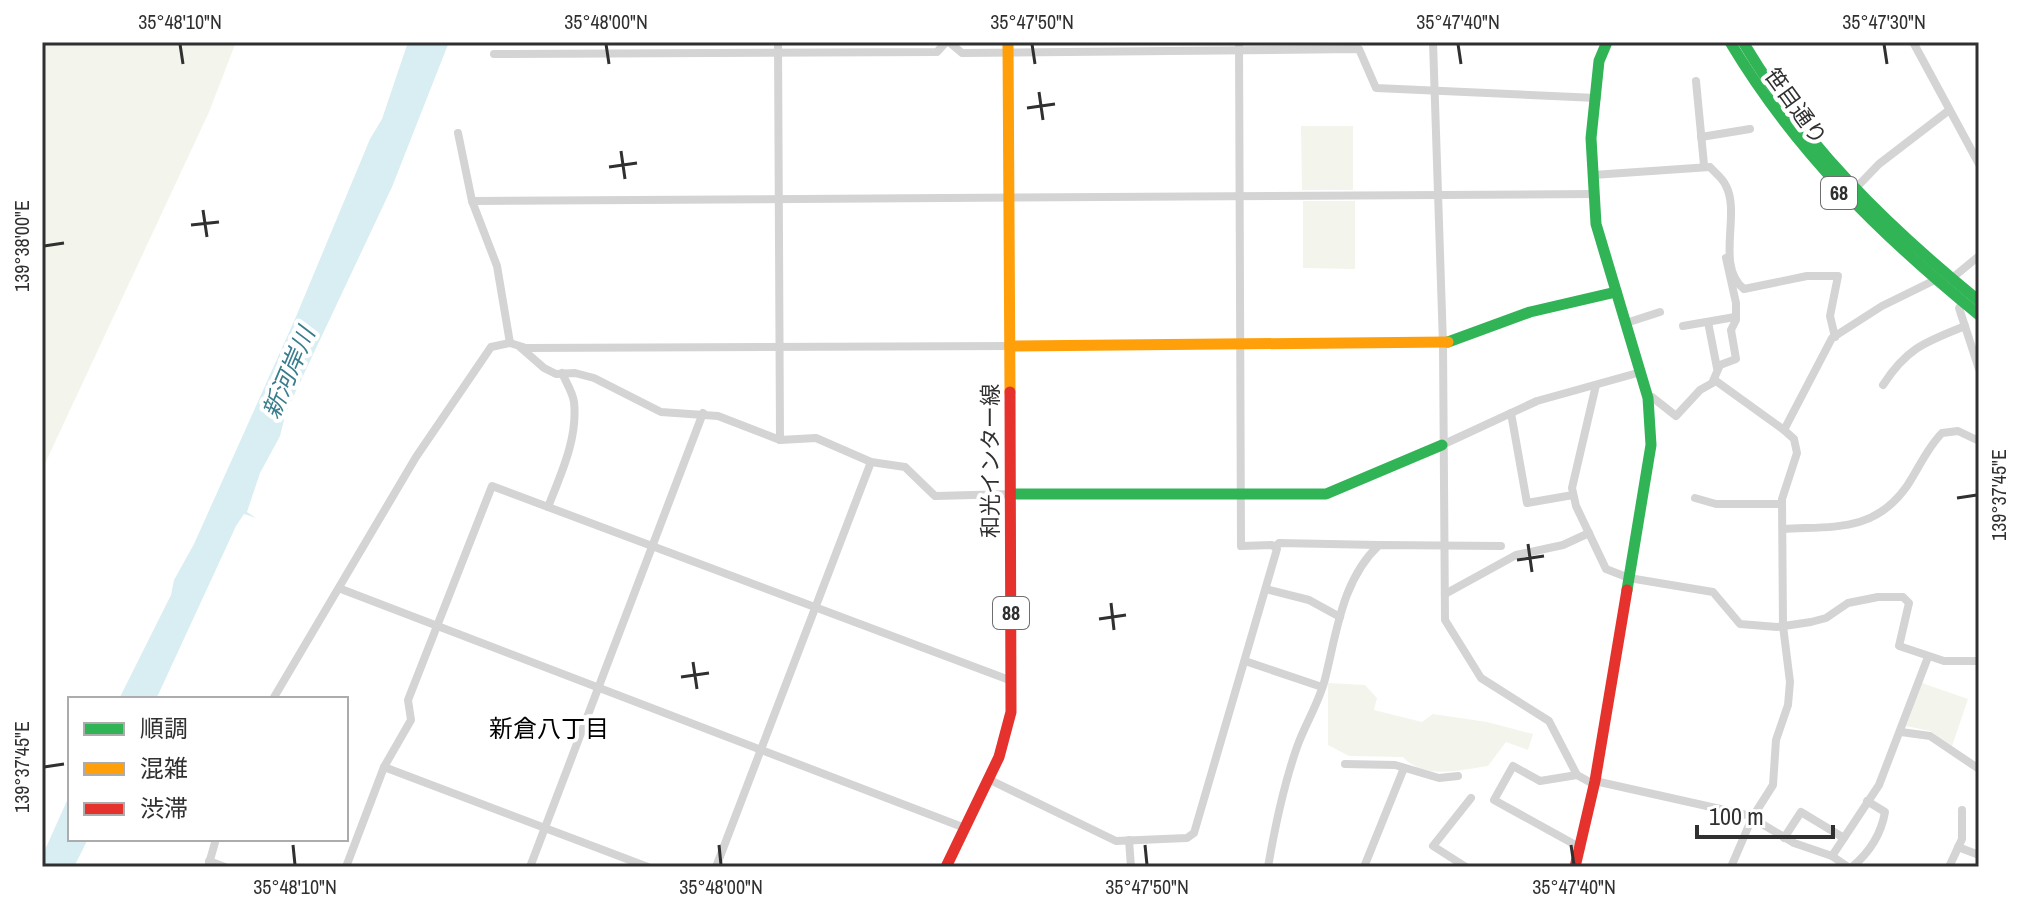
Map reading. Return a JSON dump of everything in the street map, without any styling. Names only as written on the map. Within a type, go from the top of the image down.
[{"type":"street","points":[[778,42],[780,440]]},
{"type":"street","points":[[494,54],[937,52],[947,42],[962,53],[1008,47],[1359,49],[1376,88],[1597,98]]},
{"type":"street","points":[[1433,42],[1443,344],[1445,620],[1481,678],[1549,721],[1577,775]]},
{"type":"street","points":[[1575,867],[1595,783],[1651,445],[1648,398],[1601,246],[1594,194],[1591,138],[1599,61],[1607,42]]},
{"type":"street","name":"笹目通り","points":[[1730,42],[1765,99],[1820,172],[1879,233],[1979,315]]},
{"type":"street","name":"笹目通り","points":[[1743,42],[1794,122],[1853,191],[1979,301]]},
{"type":"street","points":[[1913,42],[1979,164]]},
{"type":"street","name":"和光インター線","points":[[946,867],[1008,731],[1012,681],[1008,47]]},
{"type":"street","points":[[1239,47],[1241,546],[1276,546],[1279,543],[1501,546]]},
{"type":"street","points":[[1696,81],[1704,165],[1728,188],[1729,234],[1738,285],[1744,289],[1807,276],[1838,276],[1830,316],[1835,337]]},
{"type":"street","points":[[1853,191],[1879,164],[1948,111]]},
{"type":"street","points":[[1701,137],[1750,129]]},
{"type":"street","points":[[458,133],[472,201],[497,266],[514,345],[544,368],[594,378],[661,412],[703,413],[780,440],[816,438],[871,462],[905,467],[935,496],[1326,494],[1537,401],[1641,372]]},
{"type":"street","points":[[1593,175],[1704,165]]},
{"type":"street","points":[[472,201],[1594,194]]},
{"type":"street","points":[[1717,368],[1736,359],[1731,330],[1736,303],[1727,262],[1729,234]]},
{"type":"street","points":[[1951,279],[1979,256]]},
{"type":"street","points":[[1784,430],[1835,337],[1882,306],[1935,280]]},
{"type":"street","points":[[274,697],[341,589],[416,457],[491,347],[1443,344],[1530,312],[1616,292]]},
{"type":"street","points":[[1963,303],[1959,308],[1979,369]]},
{"type":"street","points":[[1626,323],[1660,312]]},
{"type":"street","points":[[1683,326],[1735,317]]},
{"type":"street","points":[[1648,398],[1652,397],[1676,416],[1713,381],[1717,368],[1708,322]]},
{"type":"street","points":[[1883,385],[1898,361],[1916,346],[1965,326]]},
{"type":"street","points":[[548,507],[569,452],[573,426],[574,401],[562,373]]},
{"type":"street","points":[[1713,381],[1784,430],[1794,439],[1797,453],[1782,504],[1783,626],[1790,682],[1788,705],[1776,740],[1773,785],[1752,818],[1731,867]]},
{"type":"street","points":[[1596,385],[1586,438],[1572,479],[1573,495],[1606,569],[1629,578],[1713,592],[1740,624],[1783,626],[1826,618],[1848,603],[1878,597],[1903,597],[1909,603],[1899,646],[1957,663],[1979,661]]},
{"type":"street","points":[[530,867],[703,413]]},
{"type":"street","points":[[1511,413],[1527,503],[1573,495]]},
{"type":"street","points":[[1783,529],[1832,529],[1863,523],[1901,494],[1942,433],[1958,431],[1979,441]]},
{"type":"street","points":[[716,867],[871,462]]},
{"type":"street","points":[[346,867],[384,767],[411,720],[408,700],[492,486],[1012,681]]},
{"type":"street","points":[[1695,498],[1716,504],[1782,504]]},
{"type":"street","points":[[1445,594],[1516,555],[1563,545],[1589,533]]},
{"type":"street","points":[[1268,867],[1275,819],[1297,747],[1322,687],[1340,617],[1358,567],[1379,545]]},
{"type":"street","points":[[988,779],[1116,841],[1193,836],[1276,546]]},
{"type":"street","points":[[341,589],[965,828]]},
{"type":"street","points":[[1266,589],[1309,600],[1340,617]]},
{"type":"street","points":[[1832,856],[1879,785],[1928,657]]},
{"type":"street","points":[[1245,661],[1322,687]]},
{"type":"street","points":[[1901,732],[1930,736],[1979,769]]},
{"type":"street","points":[[1345,764],[1404,768],[1439,778],[1458,776]]},
{"type":"street","points":[[1581,848],[1494,800],[1513,766],[1540,781],[1577,775],[1595,783],[1752,818],[1784,838],[1832,856],[1850,867],[1867,855],[1882,829],[1885,812],[1867,801]]},
{"type":"street","points":[[384,767],[648,867]]},
{"type":"street","points":[[1364,867],[1404,768]]},
{"type":"street","points":[[1466,867],[1433,846],[1471,798]]},
{"type":"street","points":[[1949,867],[1958,847],[1962,810]]},
{"type":"street","points":[[1784,838],[1801,812],[1844,838]]},
{"type":"street","points":[[1129,840],[1131,867]]},
{"type":"street","points":[[215,841],[208,864],[225,867]]},
{"type":"street","points":[[1958,847],[1979,855]]},
{"type":"shaded area","points":[[42,42],[236,42],[209,112],[42,470]]},
{"type":"shaded area","points":[[1301,126],[1353,126],[1353,190],[1302,190]]},
{"type":"shaded area","points":[[1303,201],[1355,201],[1355,269],[1303,268]]},
{"type":"shaded area","points":[[1328,683],[1365,685],[1377,698],[1374,710],[1422,722],[1433,714],[1487,722],[1533,734],[1528,750],[1506,742],[1488,766],[1454,771],[1421,769],[1403,757],[1349,756],[1328,745]]},
{"type":"shaded area","points":[[1922,683],[1968,699],[1952,746],[1930,731],[1906,726]]},
{"type":"water","name":"新河岸川","points":[[408,42],[449,42],[392,187],[286,412],[280,436],[260,473],[247,512],[256,518],[244,514],[236,526],[156,697],[120,697],[171,595],[174,580],[194,544],[295,319],[370,139],[382,119]]},
{"type":"water","points":[[68,798],[68,841],[87,841],[74,867],[42,867],[44,852]]},
{"type":"traffic: fast","points":[[1607,42],[1599,61],[1591,138],[1596,224],[1648,398],[1651,445],[1627,590]]},
{"type":"traffic: fast","points":[[1730,42],[1783,119],[1842,189],[1908,254],[1979,315]]},
{"type":"traffic: fast","points":[[1743,42],[1793,116],[1849,182],[1912,243],[1979,301]]},
{"type":"traffic: fast","points":[[1448,342],[1530,312],[1616,292]]},
{"type":"traffic: fast","points":[[1011,494],[1326,494],[1442,445]]},
{"type":"traffic: slow","points":[[1008,42],[1010,392]]},
{"type":"traffic: slow","points":[[1010,346],[1448,342]]},
{"type":"traffic: jam","points":[[946,867],[999,757],[1011,712],[1010,392]]},
{"type":"traffic: jam","points":[[1575,867],[1595,781],[1627,590]]},
{"type":"district","name":"新倉八丁目","points":[[549,729]]}]
